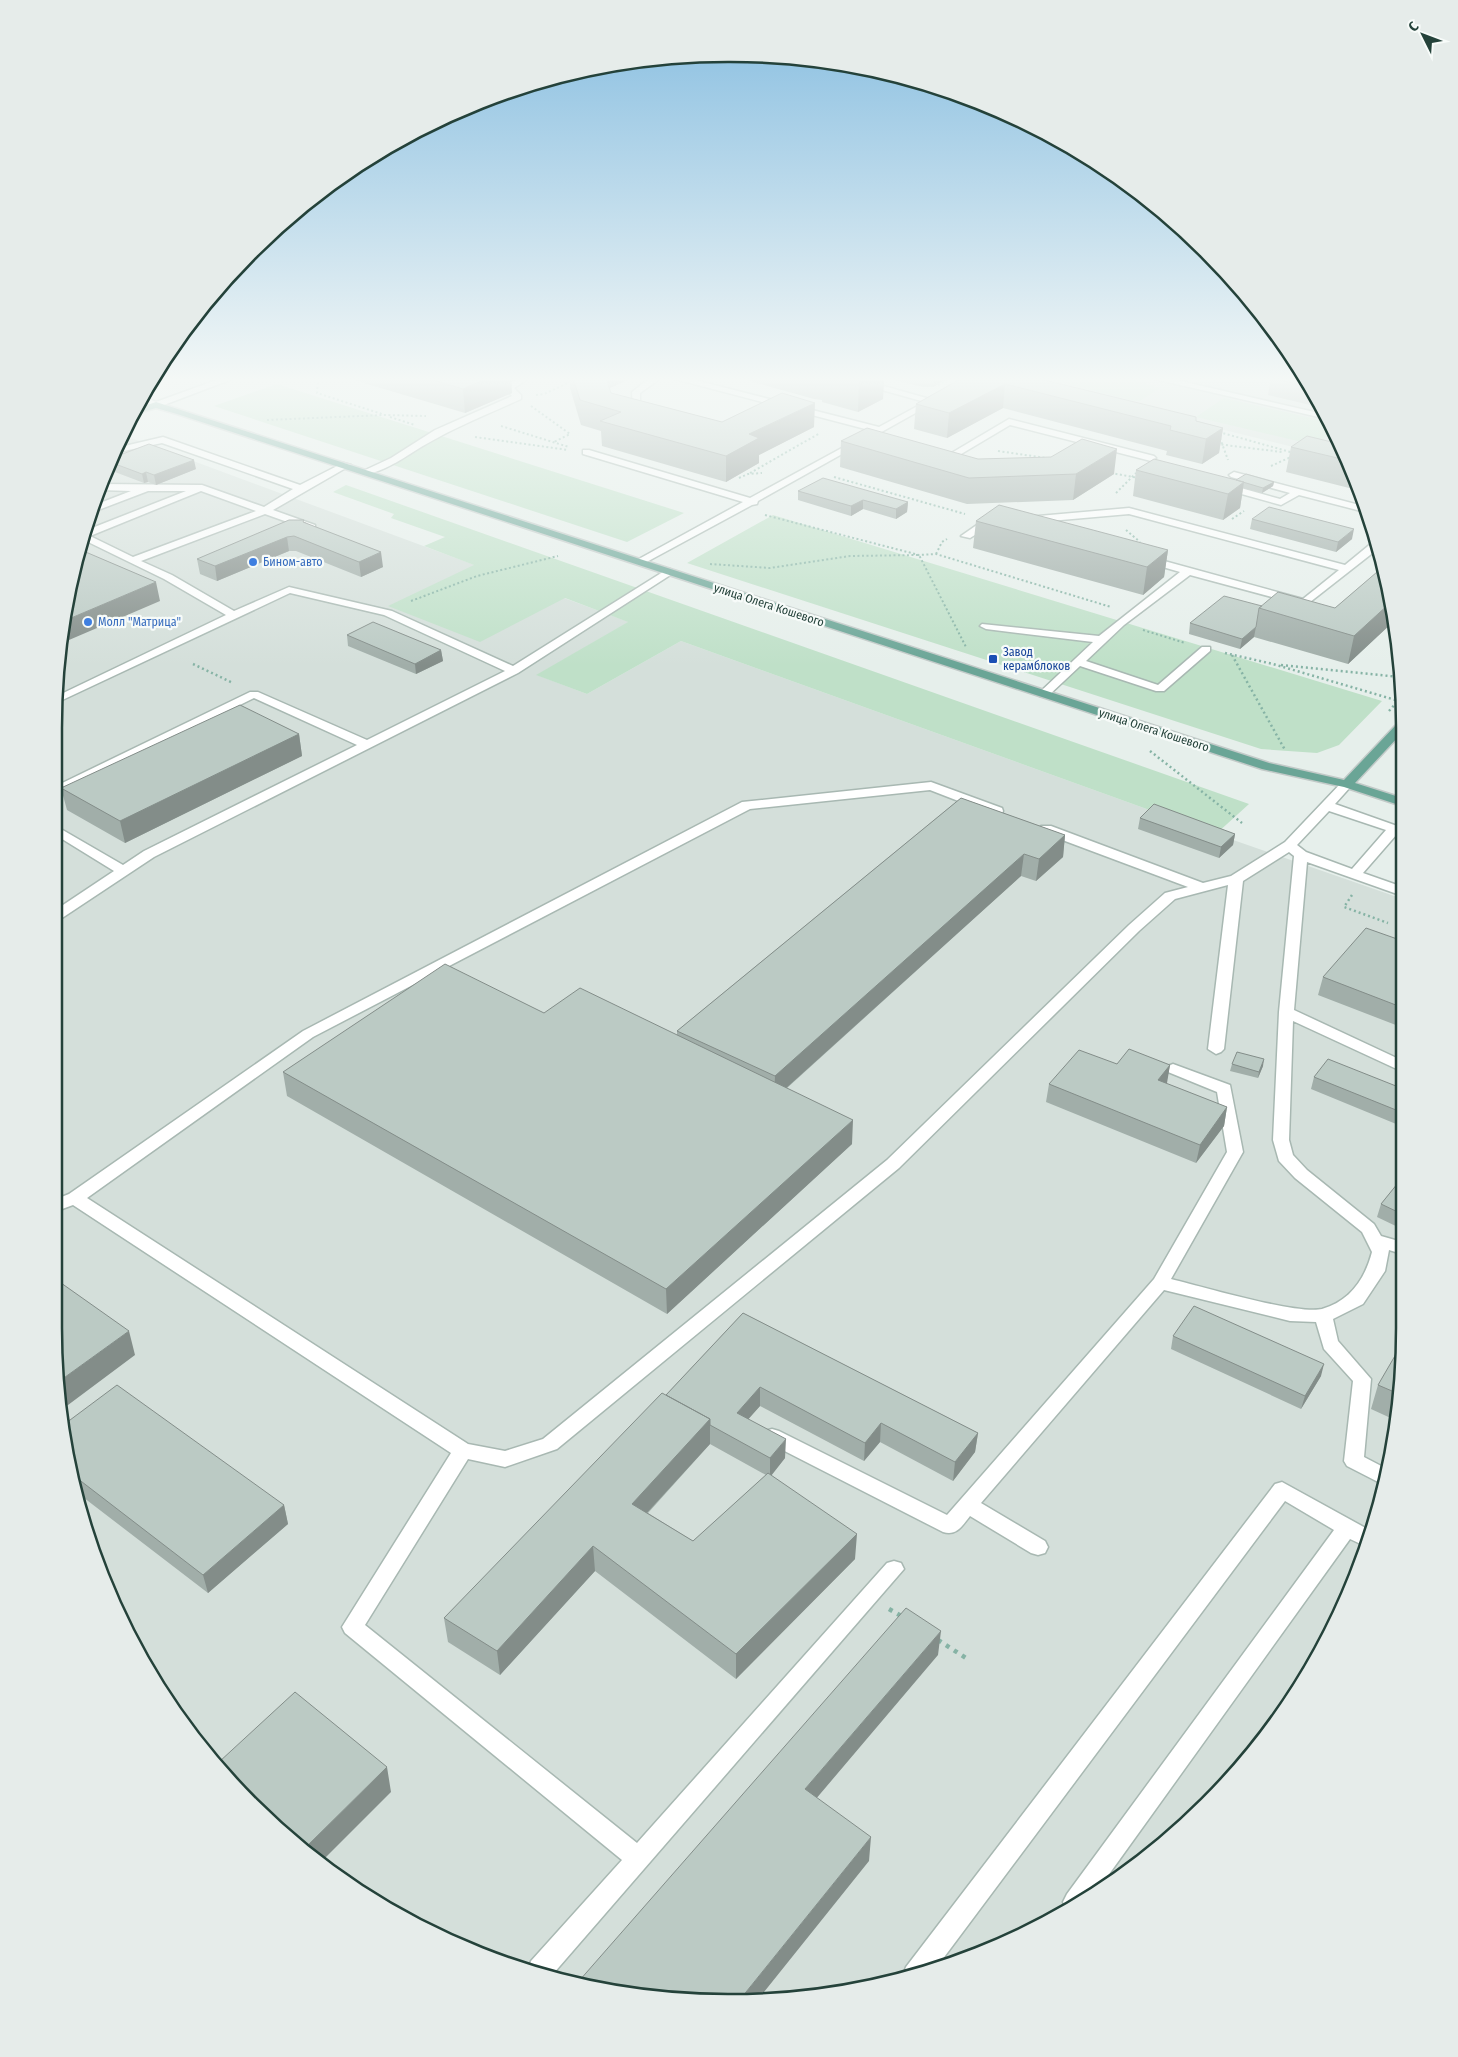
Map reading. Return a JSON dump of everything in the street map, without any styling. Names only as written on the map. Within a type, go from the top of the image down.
[{"type":"main road","name":"улица Олега Кошевого","points":[[372,474],[1272,768],[1347,784],[1396,800]]},
{"type":"main road","points":[[1347,784],[1396,732]]},
{"type":"street","points":[[258,474],[300,489]]},
{"type":"street","points":[[132,561],[266,510],[329,474]]},
{"type":"street","points":[[660,474],[754,502]]},
{"type":"street","points":[[641,562],[804,474]]},
{"type":"street","points":[[1234,475],[1357,507]]},
{"type":"street","points":[[1218,485],[1281,502],[1298,492]]},
{"type":"street","points":[[108,486],[202,488],[319,530]]},
{"type":"street","points":[[101,506],[147,488]]},
{"type":"street","points":[[93,531],[202,488]]},
{"type":"street","points":[[1050,531],[1016,521],[1129,510],[1347,569]]},
{"type":"street","points":[[966,536],[988,522],[1006,521]]},
{"type":"street","points":[[90,540],[132,561],[168,576],[200,598],[234,615]]},
{"type":"street","points":[[1133,555],[1305,603],[1371,549]]},
{"type":"street","points":[[1044,694],[1120,623],[1188,571]]},
{"type":"street","points":[[62,912],[149,854],[365,744],[514,671],[670,572]]},
{"type":"street","points":[[63,697],[289,590],[388,613],[514,671]]},
{"type":"street","points":[[986,626],[1103,640]]},
{"type":"street","points":[[1079,662],[1160,689],[1206,649]]},
{"type":"street","points":[[62,788],[254,694],[365,744]]},
{"type":"street","points":[[75,1198],[463,1451],[505,1459],[550,1444],[892,1164],[1127,935],[1170,896],[1236,878],[1295,850],[1327,806],[1347,784]]},
{"type":"street","points":[[62,1203],[75,1198],[308,1034],[747,805],[931,786],[1006,814]]},
{"type":"street","points":[[1327,806],[1396,830]]},
{"type":"street","points":[[1034,825],[1202,888]]},
{"type":"street","points":[[1354,875],[1396,831]]},
{"type":"street","points":[[62,834],[124,871]]},
{"type":"street","points":[[1295,850],[1354,875],[1396,890]]},
{"type":"street","points":[[1160,1283],[1290,1314],[1323,1316],[1357,1298],[1376,1271],[1380,1252],[1368,1228],[1301,1174],[1285,1157],[1280,1140],[1295,850]]},
{"type":"street","points":[[1216,1048],[1236,878]]},
{"type":"street","points":[[1286,1012],[1396,1064]]},
{"type":"street","points":[[772,1436],[950,1526],[1160,1283],[1235,1152],[1224,1089],[1173,1069]]},
{"type":"street","points":[[1374,1240],[1396,1246]]},
{"type":"street","points":[[1323,1316],[1330,1344],[1362,1379],[1354,1461],[1379,1474]]},
{"type":"street","points":[[463,1451],[352,1626],[639,1858]]},
{"type":"street","points":[[923,1965],[1282,1490],[1362,1536]]},
{"type":"street","points":[[968,1505],[1038,1547]]},
{"type":"street","points":[[1082,1893],[1347,1528]]},
{"type":"street","points":[[542,1968],[894,1569]]},
{"type":"path","points":[[733,480],[748,474]]},
{"type":"path","points":[[825,474],[971,516]]},
{"type":"path","points":[[1135,474],[1106,503],[1109,512],[1130,535],[1171,566]]},
{"type":"path","points":[[740,509],[919,555],[967,648]]},
{"type":"path","points":[[704,563],[770,568],[850,556],[936,554],[1134,613]]},
{"type":"path","points":[[388,613],[410,602],[477,576],[559,555]]},
{"type":"path","points":[[1120,623],[1206,649],[1273,664],[1395,701]]},
{"type":"path","points":[[1232,655],[1286,751]]},
{"type":"path","points":[[193,664],[254,694]]},
{"type":"path","points":[[1273,664],[1393,676]]},
{"type":"path","points":[[1143,745],[1242,823]]},
{"type":"path","points":[[1344,907],[1388,922]]},
{"type":"path","points":[[870,1596],[911,1623]]},
{"type":"path","points":[[936,1639],[969,1660]]},
{"type":"shaded area","points":[[113,474],[228,474],[629,622],[537,675],[587,694],[681,641],[1216,834],[1396,897],[1396,1328],[1390,1415],[1383,1458],[1373,1501],[1345,1583],[1327,1623],[1283,1698],[1258,1734],[1200,1799],[1135,1857],[1099,1882],[1024,1926],[984,1944],[902,1972],[859,1982],[773,1993],[729,1994],[685,1993],[599,1982],[556,1972],[474,1944],[434,1926],[359,1882],[323,1857],[258,1799],[200,1734],[152,1661],[131,1623],[113,1583],[85,1501],[68,1415],[62,1328],[62,729],[64,685],[75,599],[85,556]]},
{"type":"green space","points":[[420,474],[561,474],[684,513],[627,542]]},
{"type":"green space","points":[[346,485],[1249,804],[1216,834],[681,641],[587,694],[536,675],[628,622],[565,598],[480,642],[388,606],[474,565],[424,546],[445,537],[391,518],[394,514],[333,492]]},
{"type":"green space","points":[[773,515],[1382,701],[1339,745],[1317,753],[1261,749],[687,563]]},
{"type":"building","points":[[955,474],[1076,474],[1076,474],[969,478]]},
{"type":"building","points":[[1151,474],[1213,474],[1244,482],[1228,494]]},
{"type":"building","points":[[1246,474],[1274,482],[1263,488],[1236,480]]},
{"type":"building","points":[[823,478],[908,502],[896,509],[863,500],[851,506],[798,491]]},
{"type":"building","points":[[999,505],[1168,550],[1147,567],[976,521]]},
{"type":"building","points":[[1269,507],[1354,529],[1338,542],[1252,519]]},
{"type":"building","points":[[289,520],[304,520],[303,522],[381,552],[359,562],[294,536],[287,537],[215,566],[197,559]]},
{"type":"building","points":[[86,552],[156,582],[72,618]]},
{"type":"building","points":[[1377,572],[1384,608],[1354,636],[1259,608],[1278,592],[1335,608]]},
{"type":"building","points":[[1224,596],[1262,606],[1259,608],[1256,627],[1242,639],[1190,623]]},
{"type":"building","points":[[373,622],[441,650],[415,664],[347,635]]},
{"type":"building","points":[[240,705],[299,734],[120,821],[62,788]]},
{"type":"building","points":[[961,798],[1065,835],[1039,859],[1024,854],[775,1076],[677,1031]]},
{"type":"building","points":[[1154,804],[1235,834],[1221,847],[1140,818]]},
{"type":"building","points":[[1366,928],[1396,939],[1396,1005],[1323,977]]},
{"type":"building","points":[[445,964],[544,1013],[580,988],[853,1120],[666,1289],[283,1072]]},
{"type":"building","points":[[1129,1049],[1170,1065],[1158,1080],[1227,1107],[1200,1145],[1049,1084],[1079,1050],[1117,1064]]},
{"type":"building","points":[[1237,1052],[1264,1059],[1259,1072],[1232,1064]]},
{"type":"building","points":[[1328,1059],[1396,1086],[1396,1110],[1314,1077]]},
{"type":"building","points":[[1396,1185],[1396,1211],[1381,1204]]},
{"type":"building","points":[[62,1284],[129,1331],[65,1377]]},
{"type":"building","points":[[1194,1306],[1324,1364],[1305,1396],[1173,1336]]},
{"type":"building","points":[[743,1313],[978,1433],[955,1462],[881,1423],[865,1443],[760,1387],[737,1413],[786,1439],[770,1458],[710,1425],[710,1419],[666,1395]]},
{"type":"building","points":[[1395,1356],[1392,1391],[1378,1385]]},
{"type":"building","points":[[117,1385],[284,1505],[203,1575],[80,1481],[69,1421]]},
{"type":"building","points":[[662,1393],[710,1419],[632,1504],[693,1541],[768,1473],[857,1534],[736,1654],[593,1546],[497,1651],[444,1618]]},
{"type":"building","points":[[906,1608],[941,1631],[805,1789],[871,1837],[745,1994],[685,1993],[642,1989],[582,1978]]},
{"type":"building","points":[[295,1692],[387,1767],[308,1845],[258,1799],[222,1760]]},
{"type":"place","name":"Бином-авто","points":[[253,562]]},
{"type":"place","name":"Молл \"Матрица\"","points":[[88,622]]},
{"type":"place","name":"Завод керамблоков","points":[[993,659]]}]
